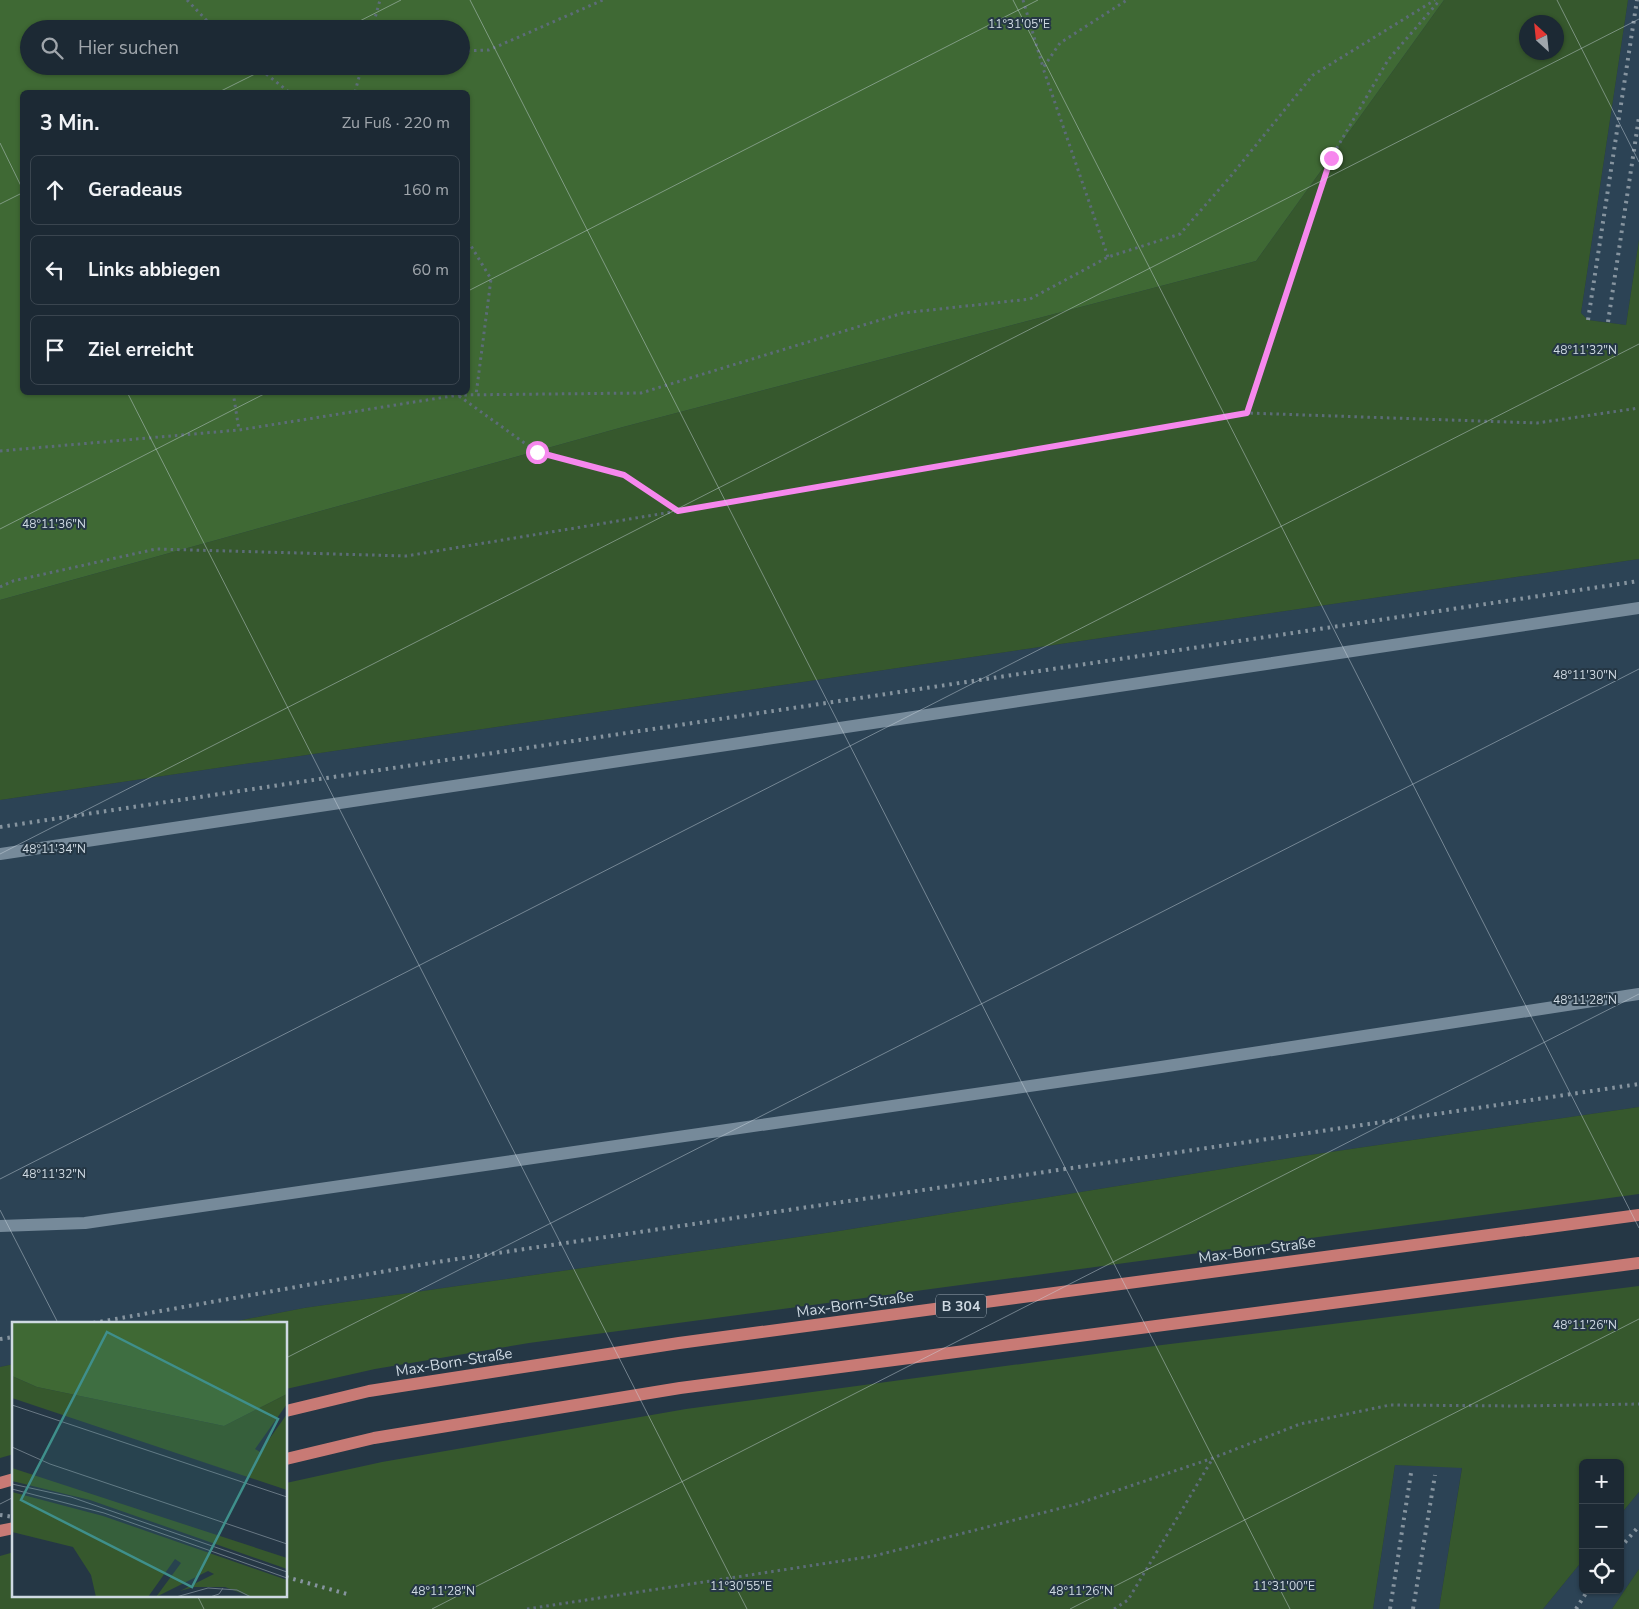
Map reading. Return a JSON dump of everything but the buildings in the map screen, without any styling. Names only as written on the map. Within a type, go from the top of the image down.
[{"type":"main road","name":"Max-Born-Straße","points":[[288,1411],[370,1391],[679,1343],[1639,1215]]},
{"type":"main road","points":[[288,1459],[374,1438],[680,1388],[1639,1263]]},
{"type":"lane","points":[[0,854],[1639,608]]},
{"type":"lane","points":[[0,1226],[85,1224],[1161,1067],[1639,994]]},
{"type":"path","points":[[187,0],[206,20]]},
{"type":"path","points":[[374,20],[380,0]]},
{"type":"path","points":[[470,51],[489,50],[603,0]]},
{"type":"path","points":[[1022,0],[1043,68],[1108,258]]},
{"type":"path","points":[[1043,68],[1060,43],[1127,0]]},
{"type":"path","points":[[0,451],[239,430],[458,395],[641,393],[903,313],[1030,299],[1108,258],[1180,234],[1230,177],[1313,75],[1435,0]]},
{"type":"path","points":[[1247,413],[1331,158],[1388,60],[1440,0]]},
{"type":"path","points":[[267,75],[286,90]]},
{"type":"path","points":[[356,90],[360,75]]},
{"type":"path","points":[[470,244],[491,279],[476,395]]},
{"type":"path","points":[[233,395],[239,430]]},
{"type":"path","points":[[458,395],[537,452],[624,475],[678,511]]},
{"type":"path","points":[[0,586],[13,580],[156,549],[406,556],[1247,413],[1537,423],[1639,408]]},
{"type":"path","points":[[527,1609],[874,1556],[1077,1504],[1213,1458],[1300,1424],[1390,1405],[1519,1406],[1639,1404]]},
{"type":"path","points":[[1114,1609],[1128,1600],[1213,1458]]},
{"type":"shaded area","points":[[1628,0],[1639,0],[1639,240],[1626,325],[1588,320],[1581,313]]},
{"type":"shaded area","points":[[1639,559],[1639,1107],[1303,1156],[833,1232],[304,1308],[232,1322],[12,1322],[12,1364],[0,1367],[0,800]]},
{"type":"shaded area","points":[[1395,1465],[1462,1467],[1439,1609],[1373,1609]]},
{"type":"shaded area","points":[[1639,1492],[1639,1569],[1624,1591],[1624,1549],[1624,1510]]},
{"type":"shaded area","points":[[1579,1565],[1579,1594],[1622,1594],[1612,1609],[1543,1609]]},
{"type":"green space","points":[[0,0],[1444,0],[1256,261],[623,427],[0,600]]},
{"type":"green space","points":[[1444,0],[1628,0],[1581,313],[1588,320],[1626,325],[1639,240],[1639,559],[0,800],[0,600],[623,427],[1256,261]]},
{"type":"green space","points":[[1639,1107],[1639,1194],[529,1343],[375,1369],[288,1389],[288,1322],[232,1322],[304,1308],[833,1232],[1303,1156]]},
{"type":"green space","points":[[1639,1286],[1639,1492],[1624,1510],[1624,1459],[1579,1459],[1579,1565],[1543,1609],[1439,1609],[1462,1468],[1395,1465],[1373,1609],[0,1609],[0,1556],[12,1553],[12,1596],[288,1596],[288,1483],[382,1462],[686,1409],[1162,1345]]},
{"type":"green space","points":[[12,1364],[12,1455],[0,1458],[0,1367]]},
{"type":"green space","points":[[1639,1569],[1639,1609],[1612,1609],[1624,1594]]},
{"type":"railway","points":[[1588,320],[1637,0]]},
{"type":"railway","points":[[1608,322],[1639,117]]},
{"type":"railway","points":[[0,827],[1639,581]]},
{"type":"railway","points":[[99,1322],[437,1262],[1639,1084]]},
{"type":"railway","points":[[0,1339],[12,1337]]},
{"type":"railway","points":[[1390,1609],[1411,1473]]},
{"type":"railway","points":[[1413,1609],[1435,1475]]},
{"type":"railway","points":[[0,1515],[12,1517]]},
{"type":"railway","points":[[1624,1543],[1639,1526]]},
{"type":"railway","points":[[288,1578],[347,1594]]},
{"type":"railway","points":[[1576,1609],[1585,1594]]},
{"type":"route","points":[[537,452],[624,475],[678,511],[1247,413],[1331,158]]}]
